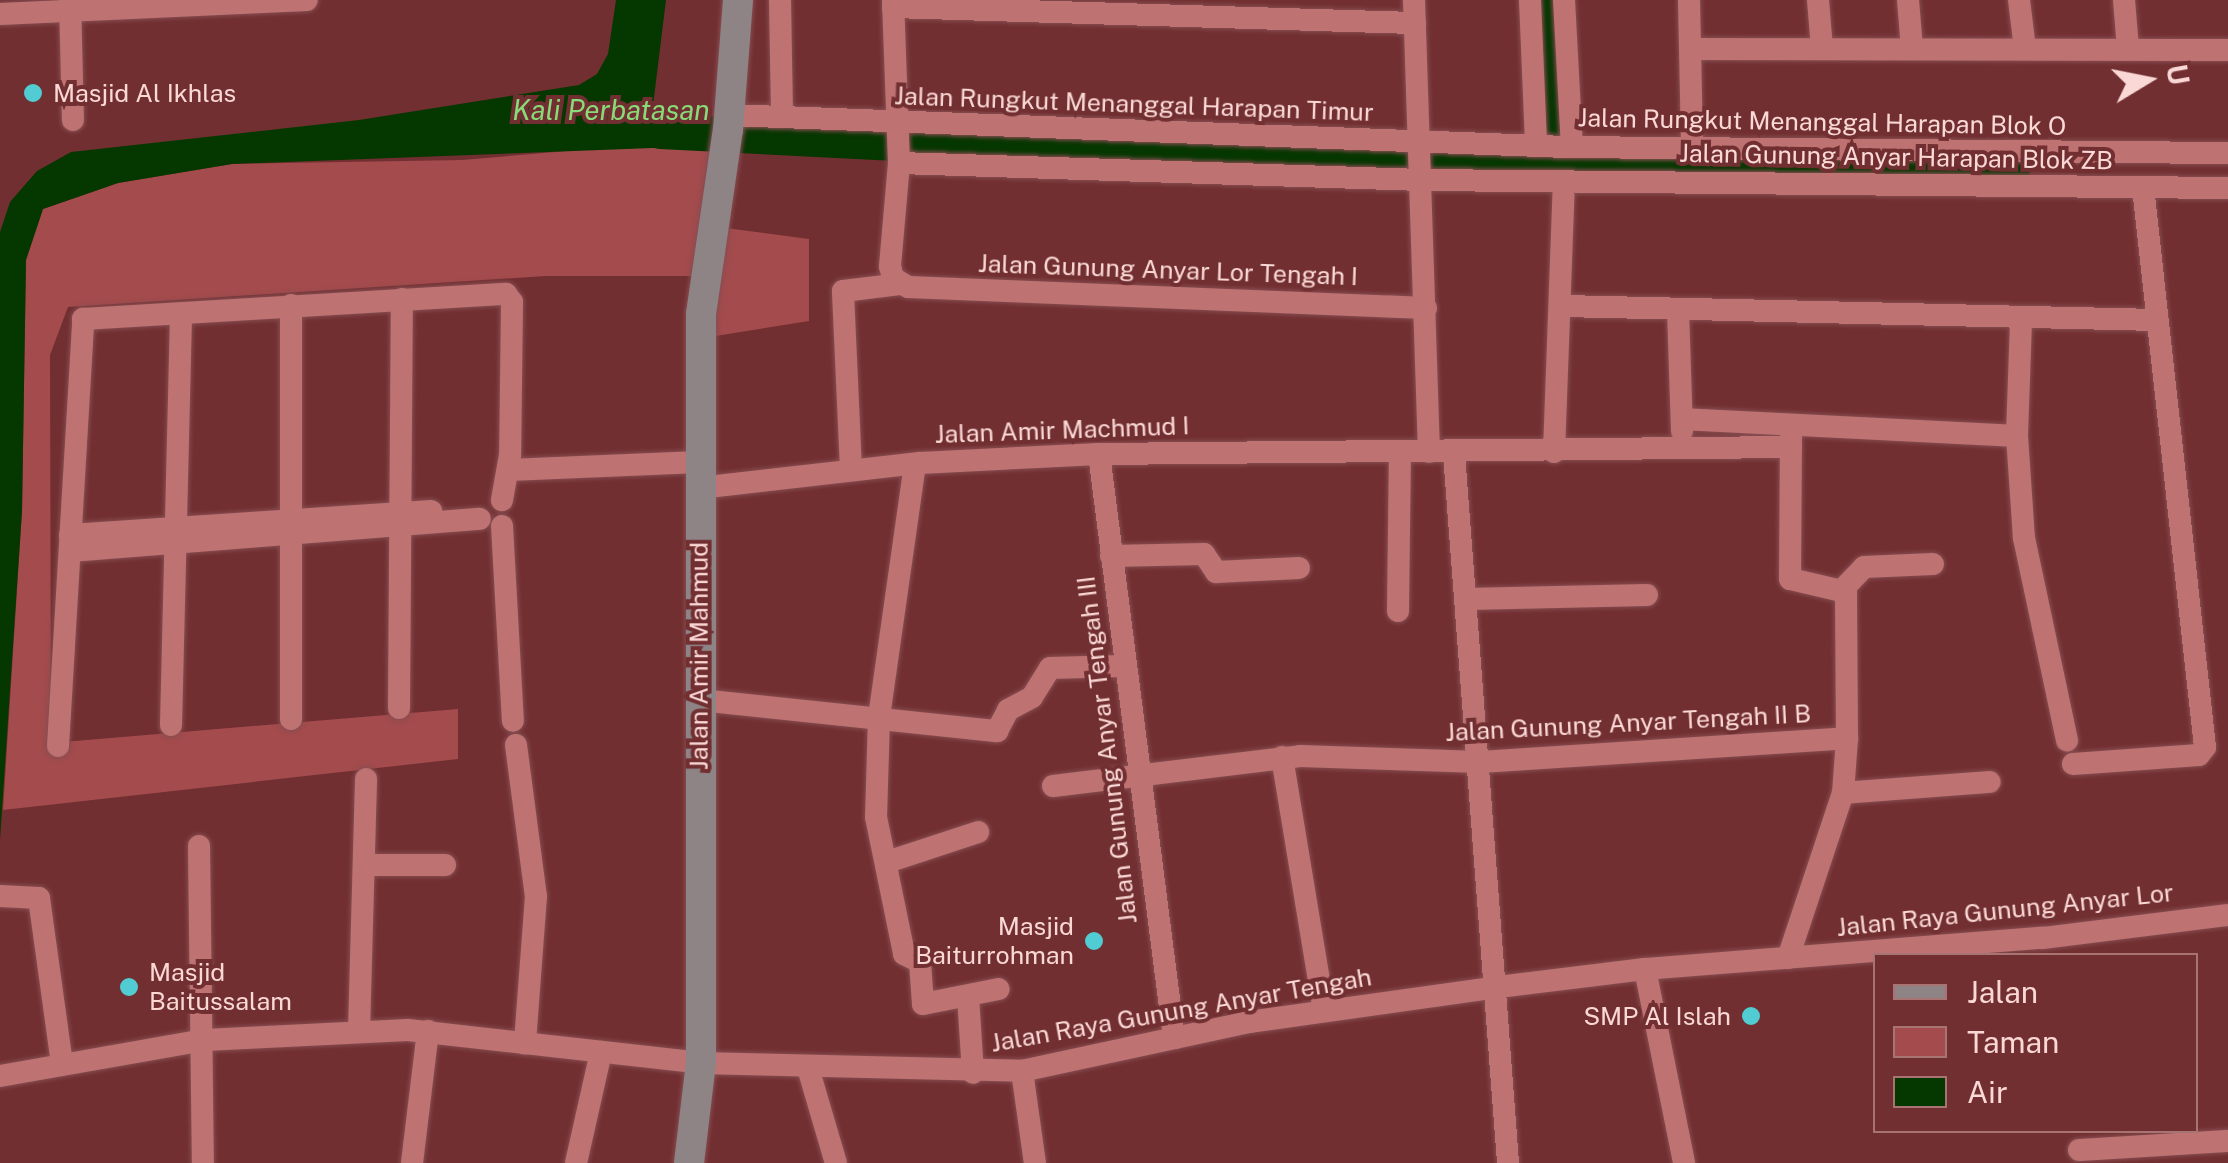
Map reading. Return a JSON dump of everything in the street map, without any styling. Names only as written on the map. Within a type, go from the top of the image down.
[{"type":"street","points":[[0,14],[70,6],[307,0]]},
{"type":"street","name":"Jalan Amir Mahmud","points":[[689,1163],[701,1063],[701,314],[728,131],[738,0]]},
{"type":"street","points":[[780,0],[782,118]]},
{"type":"street","points":[[1530,0],[1554,146]]},
{"type":"street","points":[[1554,146],[1564,0]]},
{"type":"street","points":[[1689,0],[1692,150]]},
{"type":"street","points":[[1818,0],[1822,49]]},
{"type":"street","points":[[1908,0],[1912,49]]},
{"type":"street","points":[[2019,0],[2024,49]]},
{"type":"street","points":[[2124,0],[2128,50]]},
{"type":"street","points":[[904,286],[890,266],[896,144],[893,4],[1415,11],[1423,160],[1429,452]]},
{"type":"street","points":[[70,6],[74,120]]},
{"type":"street","points":[[1691,49],[2228,50]]},
{"type":"street","name":"Jalan Rungkut Menanggal Harapan Timur","points":[[728,131],[782,118],[896,144],[1423,160],[1554,146]]},
{"type":"street","name":"Jalan Rungkut Menanggal Harapan Timur","points":[[896,144],[1423,160]]},
{"type":"street","name":"Jalan Rungkut Menanggal Harapan Blok O","points":[[1554,146],[2228,153]]},
{"type":"street","name":"Jalan Gunung Anyar Harapan Blok ZB","points":[[1423,160],[1564,182],[2228,188]]},
{"type":"street","points":[[1554,452],[1563,306],[1564,182]]},
{"type":"street","points":[[2073,764],[2199,755],[2204,739],[2154,320],[2143,187]]},
{"type":"street","name":"Jalan Gunung Anyar Lor Tengah I","points":[[851,469],[843,291],[904,286],[1426,308]]},
{"type":"street","points":[[58,746],[81,321],[90,316],[506,294],[512,302],[509,463],[491,513],[512,721]]},
{"type":"street","points":[[399,708],[396,522],[402,299]]},
{"type":"street","points":[[291,305],[291,720]]},
{"type":"street","points":[[1563,306],[2021,321],[2154,320]]},
{"type":"street","points":[[1678,310],[1683,449]]},
{"type":"street","points":[[171,725],[181,314]]},
{"type":"street","points":[[2021,321],[2016,436],[2029,572],[2067,740]]},
{"type":"street","points":[[1682,419],[1791,437],[2016,436]]},
{"type":"street","points":[[1791,437],[1790,579],[1843,589]]},
{"type":"street","name":"Jalan Amir Machmud I","points":[[509,463],[851,469],[1100,454],[1454,454],[1683,449],[1791,437]]},
{"type":"street","points":[[1398,611],[1400,452]]},
{"type":"street","name":"Jalan Gunung Anyar Tengah III","points":[[1100,454],[1135,774],[1174,1038]]},
{"type":"street","points":[[1454,454],[1498,987],[1508,1163]]},
{"type":"street","points":[[915,464],[879,718],[876,817],[904,954],[920,962],[923,1004],[999,989]]},
{"type":"street","points":[[70,543],[491,513]]},
{"type":"street","points":[[1111,556],[1204,554],[1216,572],[1299,568]]},
{"type":"street","points":[[1788,958],[1843,792],[1847,738],[1843,589],[1864,567],[1934,564]]},
{"type":"street","points":[[1466,598],[1647,595]]},
{"type":"street","points":[[700,700],[997,731],[1008,710],[1032,698],[1050,668],[1123,666]]},
{"type":"street","name":"Jalan Gunung Anyar Tengah II B","points":[[1054,786],[1282,757],[1480,762],[1847,738]]},
{"type":"street","points":[[516,745],[536,896],[525,1044]]},
{"type":"street","points":[[1282,757],[1324,1010]]},
{"type":"street","points":[[359,1031],[366,780]]},
{"type":"street","points":[[1843,792],[1990,782]]},
{"type":"street","points":[[887,862],[978,832]]},
{"type":"street","points":[[199,846],[205,1040],[203,1163]]},
{"type":"street","points":[[366,865],[445,865]]},
{"type":"street","points":[[0,896],[31,893],[42,906],[62,1064]]},
{"type":"street","name":"Jalan Raya Gunung Anyar Lor","points":[[1905,953],[2045,947],[2228,915]]},
{"type":"street","name":"Jalan Raya Gunung Anyar Lor","points":[[1788,958],[1873,954]]},
{"type":"street","name":"Jalan Raya Gunung Anyar Tengah","points":[[0,1076],[205,1040],[359,1031],[428,1032],[701,1063],[973,1073],[1022,1071],[1324,1010],[1645,969],[1788,958]]},
{"type":"street","points":[[1645,969],[1684,1163]]},
{"type":"street","points":[[968,996],[973,1073]]},
{"type":"street","points":[[412,1163],[428,1032]]},
{"type":"street","points":[[576,1163],[601,1052]]},
{"type":"street","points":[[814,1069],[836,1163]]},
{"type":"street","points":[[1022,1071],[1034,1163]]},
{"type":"street","points":[[2078,1148],[2228,1140]]},
{"type":"green space","points":[[614,147],[717,148],[698,276],[545,276],[68,307],[50,355],[51,743],[458,709],[458,759],[3,810],[22,511],[26,260],[43,209],[118,183],[232,164],[462,160]]},
{"type":"green space","points":[[718,227],[809,239],[809,321],[703,338]]},
{"type":"water","name":"Kali Perbatasan","points":[[616,0],[666,0],[650,130],[706,133],[705,146],[232,164],[118,183],[43,209],[26,260],[22,511],[0,840],[0,232],[10,202],[37,171],[71,152],[359,120],[579,85],[597,74],[608,54]]},
{"type":"waterway","points":[[1545,0],[1553,166]]},
{"type":"waterway","points":[[660,131],[1209,159],[2012,175]]},
{"type":"place","name":"Masjid Al Ikhlas","points":[[33,93]]},
{"type":"place","name":"Masjid Baiturrohman","points":[[1094,941]]},
{"type":"place","name":"Masjid Baitussalam","points":[[129,987]]},
{"type":"place","name":"SMP Al Islah","points":[[1751,1016]]}]
